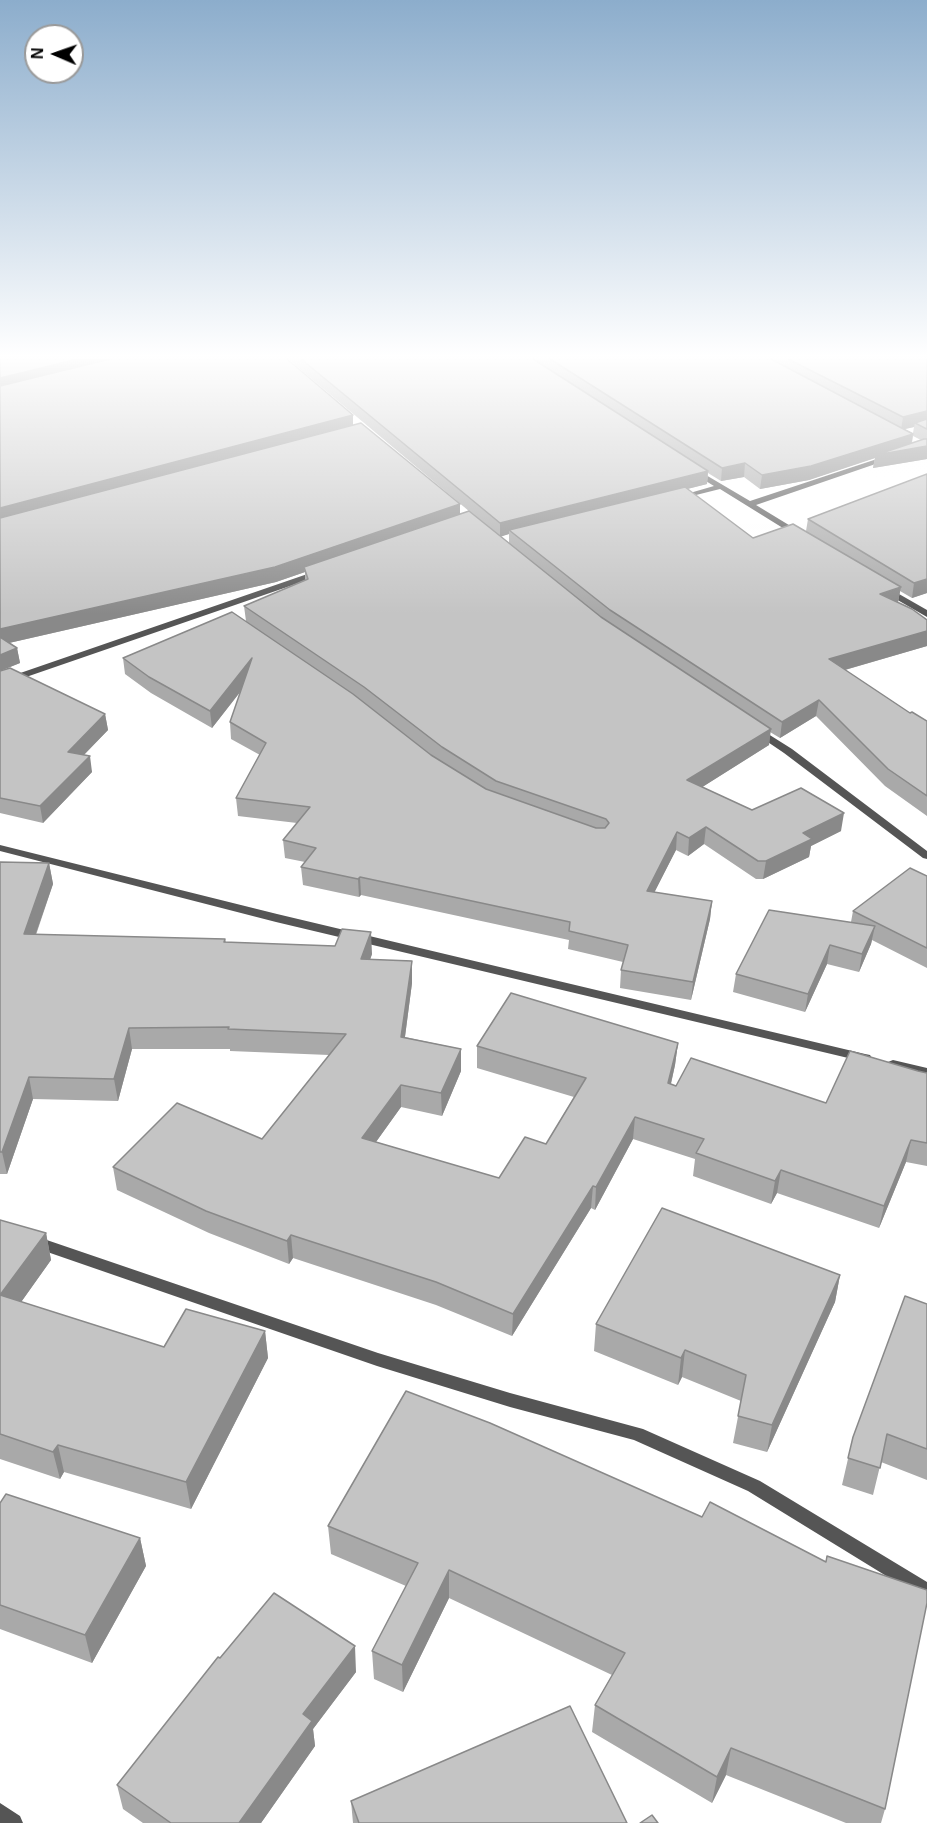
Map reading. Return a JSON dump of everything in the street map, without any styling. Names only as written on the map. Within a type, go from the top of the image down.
[{"type":"street","points":[[750,504],[901,454]]},
{"type":"street","points":[[690,467],[810,542]]},
{"type":"street","points":[[676,498],[720,487]]},
{"type":"street","points":[[0,683],[222,612],[327,570]]},
{"type":"street","points":[[880,586],[927,614]]},
{"type":"street","points":[[750,725],[927,856]]},
{"type":"street","points":[[0,848],[288,921],[927,1073]]},
{"type":"street","points":[[22,1237],[377,1359],[510,1400],[637,1434],[754,1486],[927,1592]]},
{"type":"street","points":[[0,1813],[13,1823]]},
{"type":"building","points":[[0,444],[243,444],[0,508]]},
{"type":"building","points":[[281,444],[387,444],[460,504],[275,567],[0,629],[0,518]]},
{"type":"building","points":[[404,444],[666,444],[708,471],[500,523]]},
{"type":"building","points":[[684,444],[881,444],[811,466],[762,475],[745,463],[722,468]]},
{"type":"building","points":[[909,444],[927,444],[927,446],[876,455]]},
{"type":"building","points":[[927,474],[927,579],[914,583],[808,519]]},
{"type":"building","points":[[685,487],[753,538],[793,524],[901,587],[880,594],[912,609],[927,620],[927,631],[829,659],[910,713],[927,721],[927,796],[888,769],[819,700],[782,722],[610,610],[509,530]]},
{"type":"building","points":[[469,511],[601,617],[771,729],[687,780],[752,810],[801,788],[844,813],[803,833],[812,839],[766,861],[758,861],[706,827],[689,838],[677,832],[647,891],[712,901],[693,982],[621,970],[628,945],[569,931],[570,922],[360,877],[358,879],[301,867],[316,848],[283,840],[310,807],[236,798],[266,743],[230,722],[252,658],[210,711],[149,677],[123,658],[232,612],[353,694],[431,755],[486,789],[596,828],[605,828],[609,823],[606,819],[496,781],[442,747],[364,687],[244,606],[308,579],[304,567]]},
{"type":"building","points":[[0,637],[17,648],[0,655]]},
{"type":"building","points":[[10,668],[105,714],[68,752],[90,756],[40,806],[0,798],[0,671]]},
{"type":"building","points":[[0,862],[49,863],[24,934],[225,939],[224,942],[335,946],[342,929],[371,932],[361,959],[412,961],[401,1037],[461,1049],[441,1093],[401,1085],[362,1138],[499,1178],[525,1137],[546,1144],[586,1078],[477,1046],[511,993],[678,1043],[668,1083],[676,1086],[691,1058],[826,1103],[850,1051],[927,1073],[927,1143],[911,1140],[884,1206],[781,1170],[775,1181],[696,1153],[704,1139],[635,1117],[596,1187],[593,1186],[513,1314],[436,1282],[291,1235],[287,1241],[206,1211],[113,1167],[177,1103],[262,1139],[346,1034],[228,1029],[229,1027],[129,1028],[114,1079],[29,1077],[2,1152],[0,1152]]},
{"type":"building","points":[[910,868],[927,876],[927,948],[853,911]]},
{"type":"building","points":[[769,910],[875,926],[862,954],[830,945],[808,994],[736,974]]},
{"type":"building","points":[[662,1208],[840,1275],[772,1425],[738,1416],[746,1375],[685,1350],[681,1358],[596,1324]]},
{"type":"building","points":[[0,1220],[46,1233],[0,1295]]},
{"type":"building","points":[[0,1295],[164,1347],[186,1309],[265,1331],[186,1482],[58,1445],[53,1452],[0,1434]]},
{"type":"building","points":[[905,1296],[927,1304],[927,1449],[887,1434],[880,1468],[848,1458],[853,1437]]},
{"type":"building","points":[[406,1391],[490,1423],[702,1517],[710,1502],[826,1562],[827,1556],[927,1590],[927,1603],[885,1809],[731,1748],[717,1777],[595,1705],[625,1653],[449,1570],[402,1665],[372,1651],[418,1563],[328,1526]]},
{"type":"building","points":[[6,1494],[140,1538],[85,1635],[0,1605],[0,1503]]},
{"type":"building","points":[[274,1593],[355,1646],[303,1714],[312,1721],[239,1823],[171,1823],[117,1785],[218,1657],[220,1658]]},
{"type":"building","points":[[570,1706],[627,1823],[359,1823],[351,1801]]},
{"type":"building","points":[[652,1815],[658,1823],[640,1823]]}]
